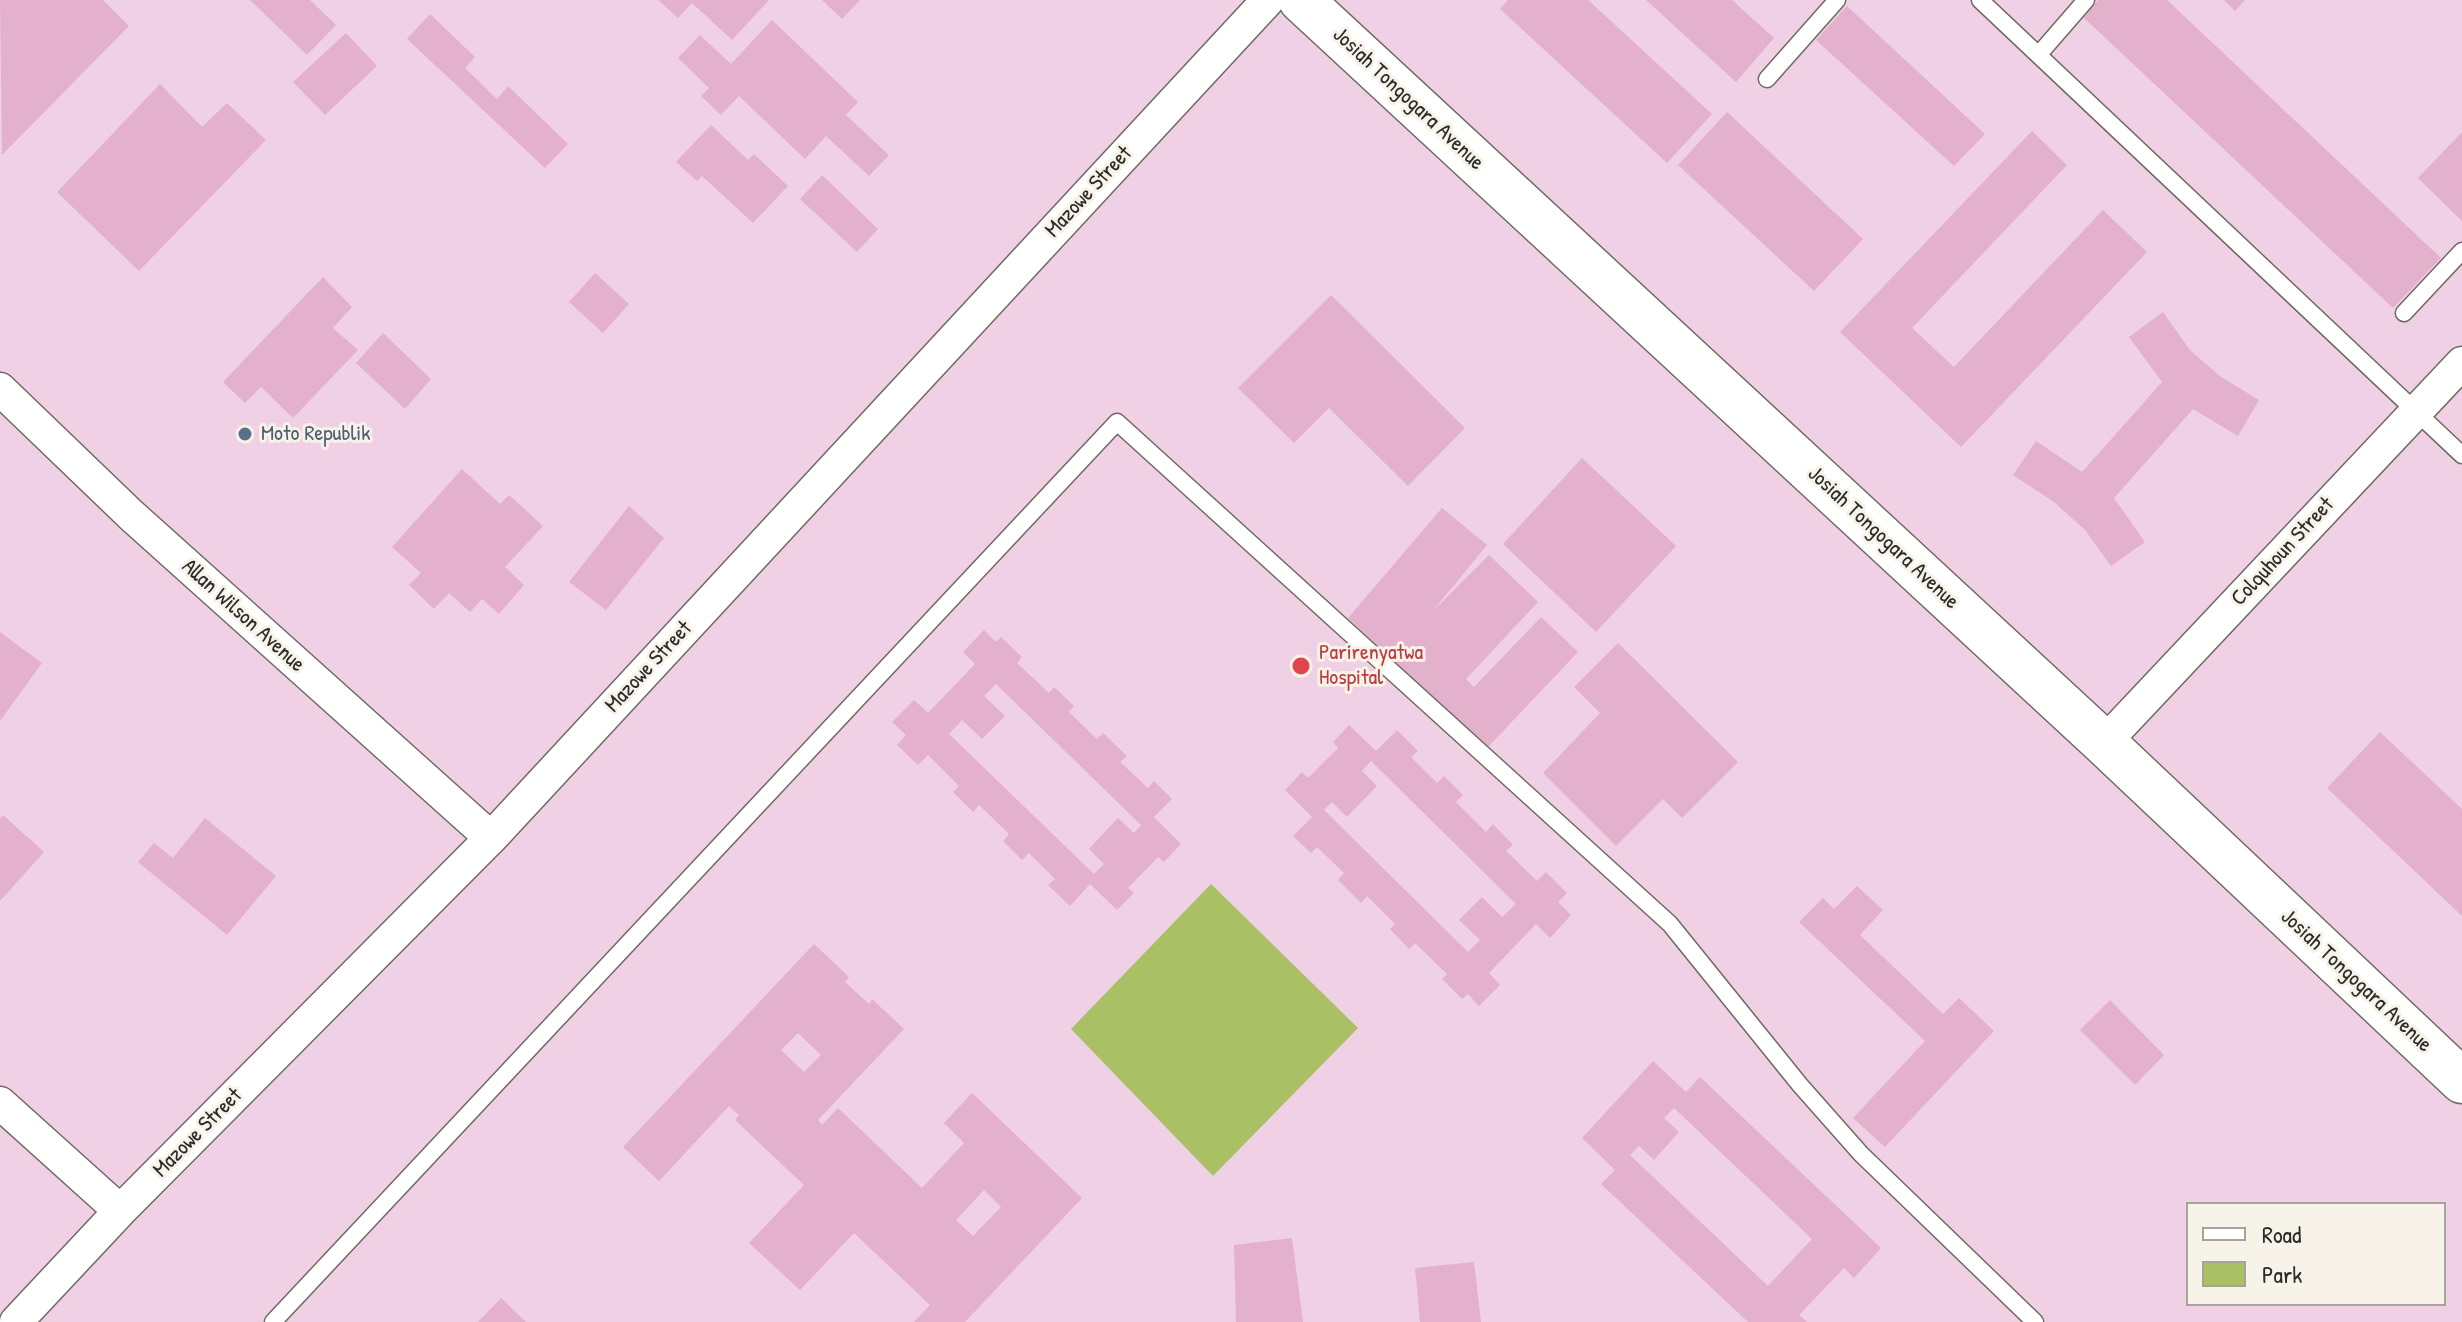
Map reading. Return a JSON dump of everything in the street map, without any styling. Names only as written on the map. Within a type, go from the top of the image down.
[{"type":"main road","name":"Josiah Tongogara Avenue","points":[[1301,0],[2104,743],[2462,1081]]},
{"type":"street","name":"Mazowe Street","points":[[16,1322],[120,1211],[491,838],[1268,0]]},
{"type":"street","name":"Colquhoun Street","points":[[2104,743],[2462,363]]},
{"type":"street","name":"Allan Wilson Avenue","points":[[0,389],[131,515],[491,838]]},
{"type":"street","points":[[0,1103],[120,1211]]},
{"type":"lane","points":[[1767,79],[1837,0]]},
{"type":"lane","points":[[1980,0],[2040,53],[2462,455]]},
{"type":"lane","points":[[2040,53],[2086,0]]},
{"type":"lane","points":[[2404,313],[2462,251]]},
{"type":"lane","points":[[273,1322],[1117,422],[1670,924],[1800,1085],[1861,1154],[2035,1322]]},
{"type":"shaded area","points":[[0,0],[2462,0],[2462,1322],[0,1322]]},
{"type":"green space","points":[[1211,884],[1358,1028],[1213,1176],[1071,1029]]},
{"type":"building","points":[[0,0],[103,0],[129,26],[2,155]]},
{"type":"building","points":[[250,0],[310,0],[336,25],[307,55]]},
{"type":"building","points":[[658,0],[769,0],[732,40],[692,3],[678,18]]},
{"type":"building","points":[[822,0],[860,0],[842,19]]},
{"type":"building","points":[[1508,0],[1588,0],[1712,114],[1667,163],[1500,9]]},
{"type":"building","points":[[1646,0],[1732,0],[1774,38],[1736,82]]},
{"type":"building","points":[[2098,0],[2167,0],[2441,258],[2393,308],[2083,17]]},
{"type":"building","points":[[2224,0],[2245,0],[2235,11]]},
{"type":"building","points":[[1847,6],[1985,134],[1954,166],[1816,40]]},
{"type":"building","points":[[430,14],[475,57],[465,68],[497,99],[508,86],[568,144],[545,168],[407,39]]},
{"type":"building","points":[[772,20],[858,102],[846,115],[889,155],[869,176],[826,136],[805,159],[739,96],[721,115],[701,96],[709,88],[678,58],[700,35],[731,64]]},
{"type":"building","points":[[346,33],[377,66],[325,115],[293,82]]},
{"type":"building","points":[[160,84],[202,127],[227,103],[266,140],[139,271],[57,192]]},
{"type":"building","points":[[1727,112],[1863,239],[1814,291],[1678,165]]},
{"type":"building","points":[[711,125],[748,160],[754,154],[788,186],[753,223],[702,176],[697,181],[676,162]]},
{"type":"building","points":[[2032,131],[2067,165],[1912,328],[1954,367],[2103,210],[2147,252],[1961,447],[1840,332]]},
{"type":"building","points":[[2462,132],[2462,221],[2418,178]]},
{"type":"building","points":[[822,175],[878,229],[857,252],[800,199]]},
{"type":"building","points":[[595,273],[629,304],[603,333],[569,302]]},
{"type":"building","points":[[323,277],[352,307],[333,328],[358,350],[293,418],[261,387],[245,403],[223,382]]},
{"type":"building","points":[[1331,295],[1465,428],[1408,486],[1329,408],[1294,443],[1238,388]]},
{"type":"building","points":[[2163,312],[2190,350],[2221,377],[2259,400],[2238,436],[2193,409],[2114,498],[2145,542],[2111,566],[2085,530],[2054,502],[2013,475],[2036,441],[2082,472],[2162,382],[2129,337]]},
{"type":"building","points":[[383,333],[431,379],[405,409],[356,363]]},
{"type":"building","points":[[1582,458],[1676,546],[1596,632],[1503,544]]},
{"type":"building","points":[[462,469],[500,504],[509,495],[543,526],[505,567],[524,585],[499,614],[482,599],[470,612],[449,593],[434,609],[409,585],[421,573],[392,547]]},
{"type":"building","points":[[629,506],[664,538],[606,610],[569,582]]},
{"type":"building","points":[[1442,508],[1487,545],[1432,612],[1489,555],[1538,602],[1466,679],[1474,687],[1541,617],[1578,652],[1487,748],[1348,618]]},
{"type":"building","points":[[984,630],[996,642],[1001,637],[1022,657],[1017,663],[1049,693],[1054,687],[1074,706],[1069,712],[1097,739],[1103,733],[1127,756],[1120,762],[1148,788],[1154,781],[1172,799],[1154,817],[1181,844],[1164,862],[1158,857],[1128,888],[1134,893],[1117,910],[1090,884],[1070,906],[1048,885],[1055,879],[1029,853],[1022,860],[1003,841],[1009,834],[979,805],[973,812],[953,792],[959,786],[928,755],[918,765],[897,745],[906,735],[892,722],[914,700],[928,713],[975,664],[963,652]],"holes":[[[996,684],[1141,825],[1134,833],[1118,818],[1089,849],[1104,864],[1094,874],[949,734],[962,720],[982,739],[1005,716],[984,696]]]},
{"type":"building","points":[[0,632],[42,663],[0,721]]},
{"type":"building","points":[[1618,643],[1738,762],[1682,818],[1663,799],[1616,846],[1543,773],[1600,713],[1574,687]]},
{"type":"building","points":[[1349,725],[1376,751],[1397,730],[1418,751],[1411,757],[1437,783],[1444,776],[1463,795],[1456,802],[1486,832],[1493,824],[1513,845],[1506,851],[1537,881],[1546,872],[1567,893],[1558,902],[1571,915],[1550,938],[1536,924],[1489,973],[1500,985],[1479,1006],[1468,994],[1462,999],[1442,979],[1447,974],[1415,943],[1409,949],[1390,929],[1395,924],[1367,896],[1361,903],[1338,880],[1344,873],[1317,847],[1311,853],[1293,836],[1312,817],[1285,790],[1302,772],[1308,778],[1338,748],[1333,742]],"holes":[[[1371,761],[1516,904],[1502,917],[1482,897],[1459,920],[1480,940],[1468,952],[1324,810],[1332,802],[1347,817],[1377,786],[1362,771]]]},
{"type":"building","points":[[2380,732],[2462,809],[2462,916],[2327,788]]},
{"type":"building","points":[[3,815],[44,852],[0,901],[0,818]]},
{"type":"building","points":[[205,818],[276,876],[227,935],[138,862],[154,843],[173,858]]},
{"type":"building","points":[[1857,886],[1883,910],[1860,935],[1943,1014],[1959,998],[1994,1031],[1885,1147],[1853,1118],[1925,1041],[1799,922],[1823,898],[1834,909]]},
{"type":"building","points":[[814,944],[849,977],[845,982],[869,1004],[872,999],[904,1029],[818,1120],[822,1125],[838,1108],[922,1188],[964,1143],[944,1123],[972,1093],[1082,1198],[965,1322],[914,1322],[930,1305],[854,1233],[800,1290],[749,1243],[804,1185],[735,1120],[739,1115],[729,1106],[659,1181],[623,1147]],"holes":[[[798,1033],[821,1055],[804,1072],[781,1050]],[[984,1190],[1001,1207],[973,1236],[956,1220]]]},
{"type":"building","points":[[2110,1000],[2164,1055],[2135,1085],[2080,1030]]},
{"type":"building","points":[[1653,1061],[1686,1092],[1700,1077],[1881,1248],[1854,1278],[1844,1268],[1799,1315],[1807,1322],[1748,1322],[1601,1184],[1615,1170],[1582,1138]],"holes":[[[1674,1108],[1812,1239],[1768,1286],[1630,1155],[1639,1146],[1654,1160],[1679,1132],[1664,1118]]]},
{"type":"building","points":[[1292,1238],[1303,1322],[1236,1322],[1234,1245]]},
{"type":"building","points":[[1474,1262],[1481,1322],[1420,1322],[1415,1268]]},
{"type":"building","points":[[501,1298],[526,1322],[478,1322]]},
{"type":"place","name":"Moto Republik","points":[[245,434]]},
{"type":"place","name":"Parirenyatwa Hospital","points":[[1301,666]]}]
